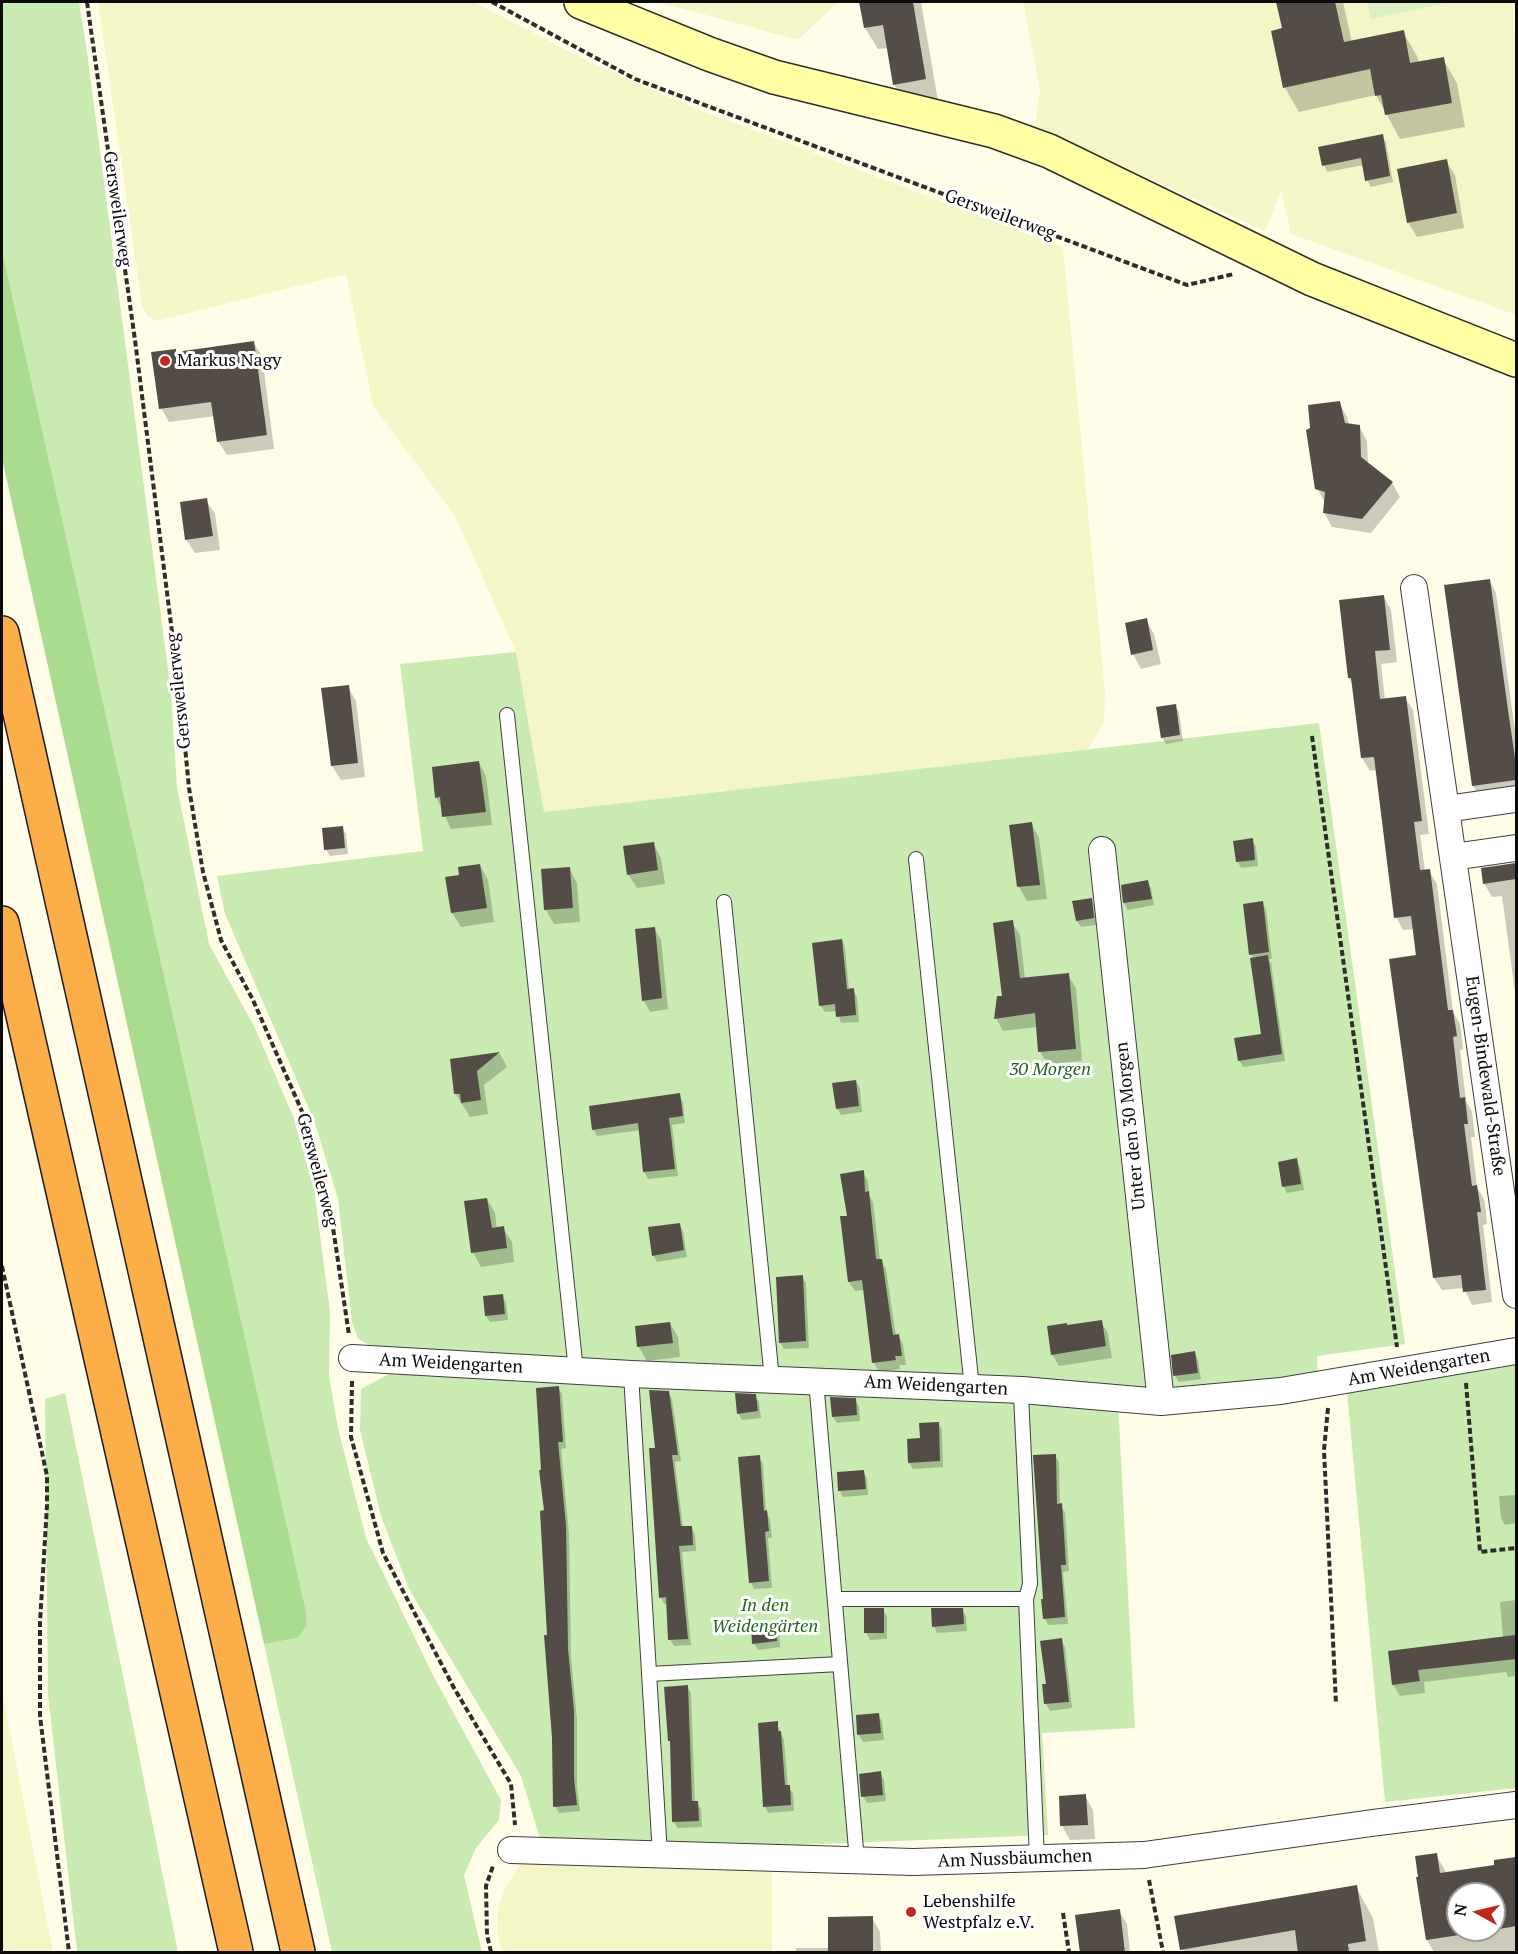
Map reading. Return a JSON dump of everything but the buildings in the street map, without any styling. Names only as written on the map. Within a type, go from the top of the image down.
[{"type":"highway","points":[[2,633],[298,1953]]},
{"type":"highway","points":[[2,923],[236,1953]]},
{"type":"street","points":[[581,2],[709,54],[774,77],[994,131],[1049,151],[1312,279],[1516,360]]},
{"type":"street","name":"Eugen-Bindewald-Straße","points":[[1414,588],[1516,1295]]},
{"type":"street","points":[[1446,809],[1516,799]]},
{"type":"street","points":[[1453,857],[1516,848]]},
{"type":"street","name":"Unter den 30 Morgen","points":[[1102,850],[1161,1402]]},
{"type":"street","name":"Am Weidengarten","points":[[352,1358],[631,1374],[1022,1390],[1161,1402],[1281,1391],[1516,1351]]},
{"type":"street","name":"Am Nussbäumchen","points":[[511,1850],[912,1862],[1144,1855],[1516,1805]]},
{"type":"lane","points":[[507,715],[576,1371]]},
{"type":"lane","points":[[916,859],[972,1388]]},
{"type":"lane","points":[[724,902],[772,1379]]},
{"type":"lane","points":[[631,1374],[660,1855]]},
{"type":"lane","points":[[816,1380],[857,1861]]},
{"type":"lane","points":[[1022,1390],[1030,1584],[1026,1599],[1036,1859]]},
{"type":"lane","points":[[835,1599],[1026,1599]]},
{"type":"lane","points":[[649,1674],[840,1664]]},
{"type":"path","name":"Gersweilerweg","points":[[87,2],[135,340],[180,695],[189,788],[203,872],[221,940],[253,1000],[308,1125],[331,1214],[352,1358],[351,1437],[383,1554],[454,1688],[511,1784],[516,1821],[511,1850]]},
{"type":"path","name":"Gersweilerweg","points":[[492,2],[635,79],[1187,285],[1221,278],[1273,261]]},
{"type":"path","points":[[1312,736],[1401,1372]]},
{"type":"path","points":[[2,1266],[47,1476],[40,1622],[40,1716],[69,1953]]},
{"type":"path","points":[[1465,1360],[1480,1552],[1516,1548]]},
{"type":"path","points":[[1330,1383],[1324,1450],[1336,1704]]},
{"type":"path","points":[[491,1953],[487,1935],[486,1886],[493,1866],[511,1850]]},
{"type":"path","points":[[1144,1855],[1162,1953]]},
{"type":"path","points":[[1063,1913],[1069,1953]]},
{"type":"green space","points":[[2,2],[79,2],[171,693],[177,787],[209,944],[255,1028],[293,1116],[314,1188],[330,1312],[329,1376],[338,1428],[366,1538],[434,1677],[501,1800],[499,1820],[476,1848],[464,1875],[482,1952],[332,1952],[264,1644],[298,1638],[307,1625],[306,1611],[2,250]]},
{"type":"green space","points":[[98,2],[474,2],[592,63],[692,107],[1063,247],[1105,692],[1104,724],[1087,750],[544,812],[516,652],[455,516],[373,406],[346,274],[157,321],[147,316],[142,305]]},
{"type":"green space","points":[[658,2],[838,2],[798,40]]},
{"type":"green space","points":[[1023,2],[1512,2],[1516,59],[1516,315],[1291,234],[1281,191],[1265,231],[1035,126],[1040,90]]},
{"type":"green space","points":[[1367,2],[1451,2],[1371,19]]},
{"type":"green space","points":[[2,250],[306,1611],[307,1625],[298,1638],[264,1644],[2,458]]},
{"type":"green space","name":"30 Morgen","points":[[516,652],[544,812],[1319,723],[1405,1344],[1317,1356],[1318,1377],[1185,1389],[772,1372],[379,1350],[358,1339],[352,1322],[338,1199],[314,1120],[225,914],[217,876],[423,851],[400,664]]},
{"type":"green space","points":[[1516,1364],[1516,1788],[1385,1802],[1347,1392]]},
{"type":"green space","name":"In den Weidengärten","points":[[398,1369],[524,1382],[631,1382],[1118,1401],[1135,1728],[1042,1733],[1048,1835],[772,1846],[542,1845],[521,1776],[409,1589],[381,1516],[360,1430],[361,1389]]},
{"type":"green space","points":[[65,1393],[178,1952],[77,1952],[48,1694],[45,1399]]},
{"type":"green space","points":[[2,1690],[53,1952],[2,1952]]},
{"type":"green space","points":[[525,1858],[772,1867],[772,1952],[502,1952],[497,1931],[498,1908],[505,1888]]},
{"type":"place","name":"Markus Nagy","points":[[165,361]]},
{"type":"place","name":"Lebenshilfe Westpfalz e.V.","points":[[911,1912]]}]
